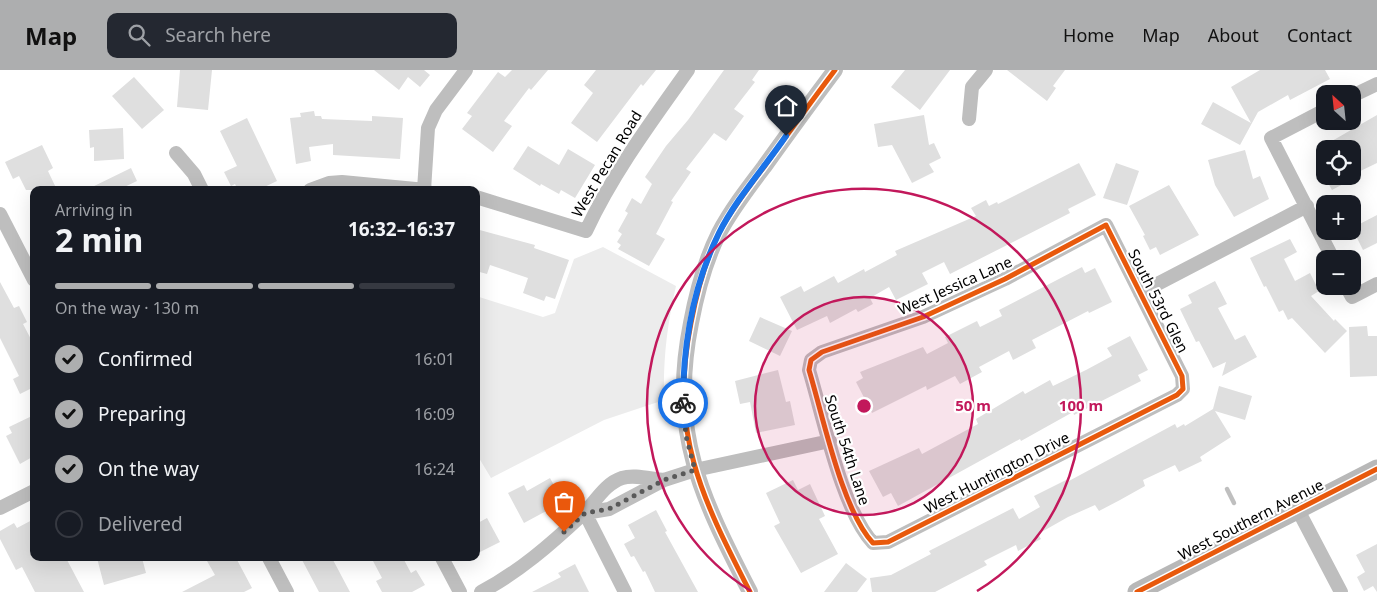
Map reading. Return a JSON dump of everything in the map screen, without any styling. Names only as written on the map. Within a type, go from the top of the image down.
[{"type":"main road","name":"West Southern Avenue","points":[[1137,592],[1377,469]]},
{"type":"street","points":[[425,186],[428,128],[436,110],[466,70]]},
{"type":"street","name":"West Pecan Road","points":[[480,199],[586,231],[597,207],[638,140],[688,70]]},
{"type":"street","points":[[750,592],[719,529],[695,470],[686,428],[683,366],[699,284],[720,232],[741,199],[835,70]]},
{"type":"street","points":[[969,119],[972,87],[986,70]]},
{"type":"street","points":[[1361,92],[1377,84]]},
{"type":"street","points":[[1316,115],[1271,138],[1329,250]]},
{"type":"street","points":[[176,153],[194,174],[200,186]]},
{"type":"street","points":[[323,186],[342,182],[384,186]]},
{"type":"street","points":[[1140,293],[1307,206]]},
{"type":"street","points":[[0,214],[30,272]]},
{"type":"street","name":"South 53rd Glen","points":[[1106,225],[1182,376],[1183,388]]},
{"type":"street","name":"West Jessica Lane","points":[[811,360],[822,352],[923,317],[1004,279],[1106,225]]},
{"type":"street","points":[[1361,289],[1377,284]]},
{"type":"street","name":"South 54th Lane","points":[[811,360],[809,370],[845,491],[863,532],[873,543]]},
{"type":"street","name":"West Huntington Drive","points":[[873,543],[888,542],[1177,395],[1183,388]]},
{"type":"street","points":[[585,513],[609,509],[664,480],[695,470],[830,441]]},
{"type":"street","points":[[481,592],[505,580],[531,560],[585,513],[595,499],[622,478],[664,480]]},
{"type":"street","points":[[613,484],[622,502]]},
{"type":"street","points":[[0,508],[30,493]]},
{"type":"street","points":[[1298,510],[1341,592]]},
{"type":"street","points":[[585,513],[625,592]]},
{"type":"street","points":[[271,561],[287,592]]},
{"type":"street","points":[[444,561],[460,592]]},
{"type":"shaded area","points":[[603,247],[676,286],[666,343],[664,400],[604,420],[491,478],[480,460],[480,297],[543,317],[555,313],[574,259]]},
{"type":"building","points":[[180,70],[212,70],[208,110],[177,107]]},
{"type":"building","points":[[374,70],[424,70],[430,75],[420,87],[408,77],[399,90]]},
{"type":"building","points":[[512,70],[548,70],[531,90],[529,88],[504,121],[512,126],[493,152],[462,129],[472,116],[467,113],[498,72],[505,77]]},
{"type":"building","points":[[596,70],[656,70],[643,86],[641,84],[597,142],[571,123],[593,93],[584,85]]},
{"type":"building","points":[[724,70],[759,70],[752,80],[755,82],[734,109],[744,116],[726,141],[714,133],[686,169],[691,172],[671,201],[673,202],[656,234],[665,239],[649,266],[618,249],[621,245],[617,242],[622,234],[618,231],[628,213],[625,211],[632,198],[641,204],[652,184],[645,177],[666,146],[688,120]]},
{"type":"building","points":[[905,70],[950,70],[920,110],[891,87]]},
{"type":"building","points":[[1007,70],[1065,70],[1053,86],[1056,88],[1047,101]]},
{"type":"building","points":[[1260,70],[1325,70],[1330,79],[1290,100],[1288,95],[1258,112],[1240,145],[1201,124],[1213,102],[1251,123],[1231,87]]},
{"type":"building","points":[[134,77],[164,110],[142,129],[112,96]]},
{"type":"building","points":[[314,111],[315,116],[321,116],[322,119],[372,121],[372,116],[403,118],[400,159],[333,155],[333,144],[309,147],[311,161],[296,164],[290,118],[301,117],[300,113]]},
{"type":"building","points":[[924,115],[929,145],[934,143],[941,158],[929,164],[934,172],[912,183],[892,145],[878,147],[874,124]]},
{"type":"building","points":[[1377,115],[1377,163],[1361,171],[1361,140],[1334,140],[1351,130],[1361,130],[1361,124]]},
{"type":"building","points":[[247,118],[277,181],[266,186],[236,186],[235,184],[231,186],[224,172],[237,166],[220,131]]},
{"type":"building","points":[[123,128],[124,159],[94,161],[94,147],[90,148],[89,130]]},
{"type":"building","points":[[42,145],[53,168],[48,171],[55,186],[30,186],[30,190],[26,190],[19,176],[13,179],[5,162]]},
{"type":"building","points":[[528,146],[559,165],[568,149],[595,165],[575,198],[561,190],[559,194],[541,184],[540,186],[513,169]]},
{"type":"building","points":[[1245,150],[1253,179],[1260,176],[1269,199],[1234,217],[1215,185],[1208,160]]},
{"type":"building","points":[[1079,163],[1096,195],[1068,209],[1070,213],[950,274],[944,262],[922,273],[928,284],[896,300],[889,287],[870,298],[873,304],[858,312],[856,309],[830,323],[827,316],[797,330],[780,297],[801,286],[804,292],[834,276],[838,283],[864,269],[865,272],[897,255],[895,251],[976,216],[971,208],[986,200],[989,206],[997,202],[998,204]]},
{"type":"building","points":[[1116,163],[1139,171],[1127,205],[1103,198]]},
{"type":"building","points":[[131,168],[137,181],[126,186],[94,186]]},
{"type":"building","points":[[1169,185],[1199,235],[1160,255],[1156,247],[1150,250],[1143,236],[1145,235],[1129,206]]},
{"type":"building","points":[[1329,185],[1341,185],[1332,190]]},
{"type":"building","points":[[1377,215],[1377,243],[1363,250],[1358,240],[1361,240],[1361,223]]},
{"type":"building","points":[[480,230],[535,245],[534,248],[569,260],[555,299],[546,296],[544,301],[523,293],[528,278],[490,265],[487,274],[480,272]]},
{"type":"building","points":[[1290,239],[1297,252],[1284,259],[1295,281],[1310,273],[1316,285],[1316,293],[1311,296],[1334,321],[1335,319],[1347,331],[1325,353],[1292,318],[1288,320],[1283,310],[1279,312],[1250,258]]},
{"type":"building","points":[[1082,267],[1085,273],[1095,268],[1112,302],[1089,313],[1088,311],[1032,340],[1036,348],[1013,360],[1009,351],[979,367],[982,372],[960,384],[955,376],[927,390],[926,386],[872,413],[856,382],[863,378],[860,372],[923,347],[927,354],[948,343],[945,337],[977,321],[980,327],[1002,316],[999,310]]},
{"type":"building","points":[[1215,281],[1227,304],[1218,308],[1235,340],[1245,335],[1257,357],[1222,376],[1226,362],[1213,368],[1199,341],[1196,342],[1180,309],[1192,303],[1188,295]]},
{"type":"building","points":[[0,282],[14,308],[19,306],[27,322],[23,324],[30,337],[30,389],[20,394],[13,379],[19,376],[0,338]]},
{"type":"building","points":[[760,317],[792,331],[780,356],[749,341]]},
{"type":"building","points":[[1367,326],[1368,336],[1377,336],[1377,376],[1350,377],[1349,327]]},
{"type":"building","points":[[1130,336],[1148,370],[1138,375],[1141,381],[1074,415],[1073,412],[1021,441],[1020,439],[898,506],[891,493],[883,497],[869,471],[919,448],[922,454],[978,424],[976,419],[1023,391],[1025,394],[1050,380],[1053,386],[1086,370],[1112,356],[1107,348]]},
{"type":"building","points":[[778,370],[786,402],[790,401],[795,425],[756,433],[750,402],[740,404],[735,381]]},
{"type":"building","points":[[1219,386],[1252,396],[1245,420],[1215,411],[1231,437],[1200,457],[1202,461],[1179,472],[1175,465],[1143,480],[1145,486],[1120,500],[1099,511],[1095,505],[1068,517],[1038,534],[1041,539],[1018,551],[1016,545],[984,561],[987,565],[935,592],[872,592],[870,578],[891,575],[931,554],[929,551],[1013,508],[1019,519],[1040,507],[1034,496],[1066,480],[1067,482],[1175,424],[1177,428],[1184,424],[1185,426],[1213,409]]},
{"type":"building","points":[[30,417],[30,458],[20,464],[6,436],[12,433],[9,427]]},
{"type":"building","points":[[550,478],[563,502],[524,523],[508,493],[524,485],[527,491]]},
{"type":"building","points":[[793,480],[798,490],[810,484],[825,516],[819,519],[838,554],[801,573],[774,526],[780,523],[766,493]]},
{"type":"building","points":[[656,510],[667,531],[665,532],[698,592],[655,592],[645,571],[643,572],[634,556],[631,557],[624,544],[635,538],[628,525]]},
{"type":"building","points":[[487,518],[500,542],[480,552],[480,522]]},
{"type":"building","points":[[30,521],[30,561],[68,561],[84,592],[35,592],[22,567],[16,570],[0,539],[0,531],[14,523],[17,528]]},
{"type":"building","points":[[1377,544],[1377,592],[1373,586],[1364,591],[1357,577],[1365,572],[1356,555]]},
{"type":"building","points":[[98,561],[143,561],[146,573],[104,585]]},
{"type":"building","points":[[207,561],[238,561],[252,588],[244,592],[182,592],[215,575]]},
{"type":"building","points":[[303,561],[334,561],[350,592],[319,592]]},
{"type":"building","points":[[373,561],[405,561],[411,573],[416,570],[425,585],[412,592],[382,592],[376,581],[382,578]]},
{"type":"building","points":[[846,563],[867,579],[857,592],[824,592]]},
{"type":"building","points":[[575,564],[589,592],[532,592],[561,577],[558,573]]},
{"type":"waterway","points":[[1227,489],[1234,503]]},
{"type":"cycle path","points":[[750,592],[717,525],[694,463],[687,431],[684,398],[685,362],[691,323],[706,265],[724,224],[835,70]]},
{"type":"cycle path","points":[[1106,225],[1182,376],[1183,389],[1177,395],[888,542],[873,543],[862,528],[843,486],[809,370],[811,360],[822,352],[923,317],[1005,279],[1106,225]]},
{"type":"cycle path","points":[[1137,592],[1377,469]]},
{"type":"way so far","points":[[564,532],[585,513],[609,509],[664,480],[695,470],[686,436],[683,403]]},
{"type":"route","points":[[683,403],[683,366],[688,334],[699,284],[706,263],[730,215],[786,136]]}]
